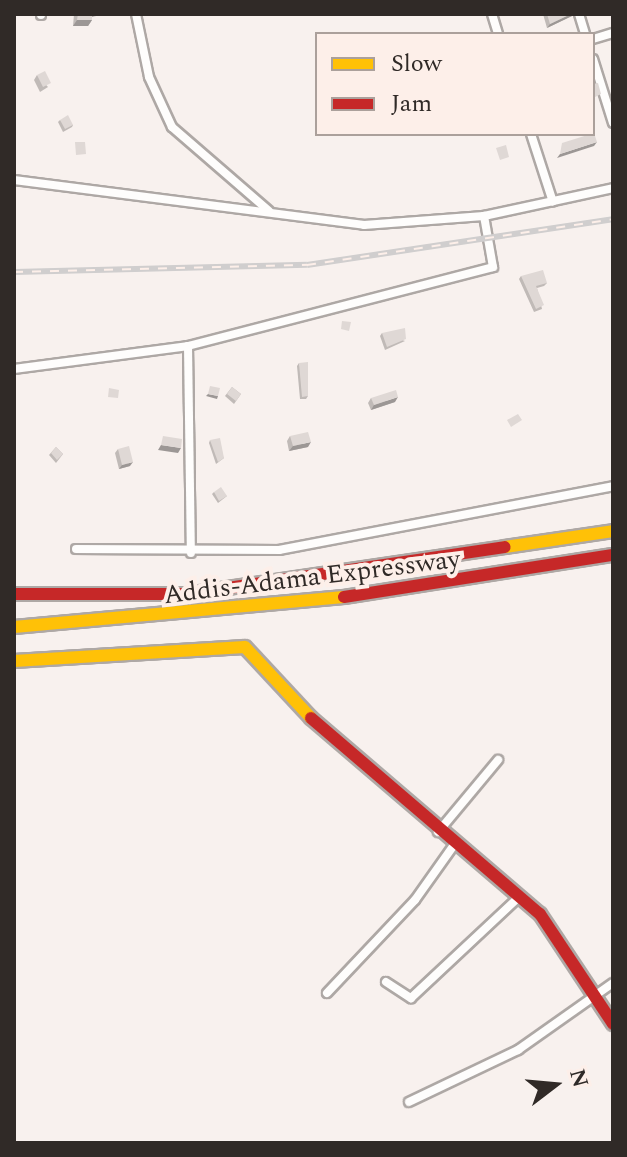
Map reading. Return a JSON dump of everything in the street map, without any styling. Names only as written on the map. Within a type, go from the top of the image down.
[{"type":"main road","name":"Addis-Adama Expressway","points":[[14,594],[200,593],[613,531]]},
{"type":"main road","name":"Addis-Adama Expressway","points":[[14,627],[275,608],[613,555]]},
{"type":"main road","points":[[14,661],[245,647],[330,739],[519,897],[597,991],[613,1024]]},
{"type":"street","points":[[136,14],[149,77],[172,127],[269,211]]},
{"type":"street","points":[[595,65],[613,123]]},
{"type":"street","points":[[532,136],[553,202]]},
{"type":"street","points":[[14,180],[364,225],[484,216],[613,188]]},
{"type":"street","points":[[14,369],[188,346],[493,267],[484,216]]},
{"type":"street","points":[[188,346],[191,553]]},
{"type":"street","points":[[76,549],[191,553],[323,543],[613,486]]},
{"type":"street","points":[[438,832],[498,760]]},
{"type":"street","points":[[327,993],[415,900],[454,845]]},
{"type":"street","points":[[386,982],[411,998],[519,897]]},
{"type":"street","points":[[409,1102],[518,1050],[597,991],[613,983]]},
{"type":"building","points":[[78,14],[92,14],[92,20],[77,20]]},
{"type":"building","points":[[547,14],[571,14],[550,24]]},
{"type":"building","points":[[45,71],[51,83],[43,87],[37,75]]},
{"type":"building","points":[[598,83],[601,94],[595,97],[595,84]]},
{"type":"building","points":[[68,115],[73,125],[65,129],[60,120]]},
{"type":"building","points":[[584,136],[595,136],[597,142],[560,154],[562,143]]},
{"type":"building","points":[[75,142],[85,142],[86,154],[76,155]]},
{"type":"building","points":[[506,145],[509,157],[500,160],[496,148]]},
{"type":"building","points":[[543,270],[547,283],[536,286],[544,305],[536,309],[521,276]]},
{"type":"building","points":[[342,321],[351,322],[349,331],[341,329]]},
{"type":"building","points":[[405,328],[406,339],[387,347],[382,333]]},
{"type":"building","points":[[308,362],[308,396],[302,397],[299,363]]},
{"type":"building","points":[[210,386],[220,388],[218,396],[208,394]]},
{"type":"building","points":[[232,387],[241,394],[236,401],[227,394]]},
{"type":"building","points":[[109,388],[119,390],[118,398],[108,397]]},
{"type":"building","points":[[396,390],[398,397],[374,405],[371,398]]},
{"type":"building","points":[[518,414],[522,420],[511,427],[507,420]]},
{"type":"building","points":[[308,432],[311,442],[293,446],[290,436]]},
{"type":"building","points":[[163,436],[182,439],[181,448],[161,445]]},
{"type":"building","points":[[220,438],[224,458],[218,462],[210,440]]},
{"type":"building","points":[[129,446],[133,462],[122,465],[118,449]]},
{"type":"building","points":[[56,447],[63,454],[57,460],[51,453]]},
{"type":"building","points":[[221,487],[227,496],[219,501],[214,492]]},
{"type":"railway","points":[[14,272],[307,265],[613,219]]},
{"type":"traffic: slow","points":[[505,547],[613,531]]},
{"type":"traffic: slow","points":[[14,627],[344,597]]},
{"type":"traffic: slow","points":[[14,661],[245,647],[311,718]]},
{"type":"traffic: jam","points":[[14,594],[187,594],[505,547]]},
{"type":"traffic: jam","points":[[344,597],[613,555]]},
{"type":"traffic: jam","points":[[311,718],[540,914],[613,1024]]}]
